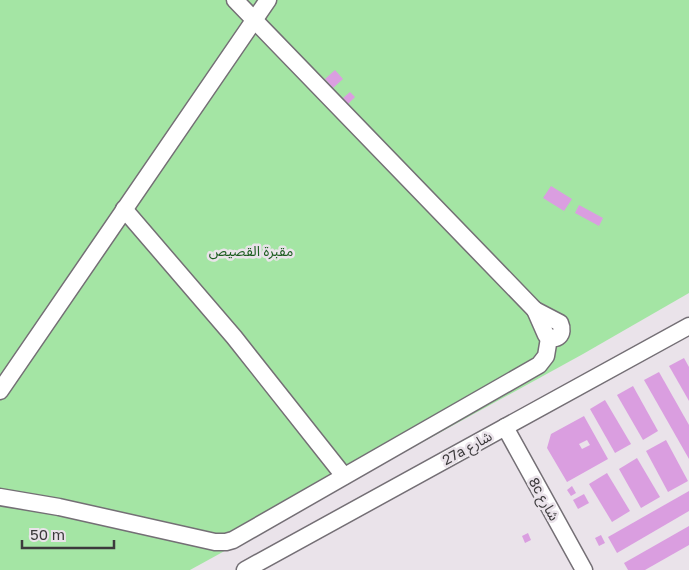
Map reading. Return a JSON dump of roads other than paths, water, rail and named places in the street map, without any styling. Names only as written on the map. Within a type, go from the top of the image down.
[{"type":"street","points":[[0,497],[220,542],[232,540],[539,365],[546,356],[549,338],[543,330],[535,310],[235,0]]},
{"type":"street","points":[[0,391],[268,0]]},
{"type":"street","points":[[124,209],[234,337],[344,476]]},
{"type":"street","name":"27a شارع","points":[[245,570],[263,566],[505,427],[689,326]]},
{"type":"street","name":"8c شارع","points":[[505,427],[584,570]]},
{"type":"park label","name":"مقبرة القصيص","points":[[251,251]]}]
